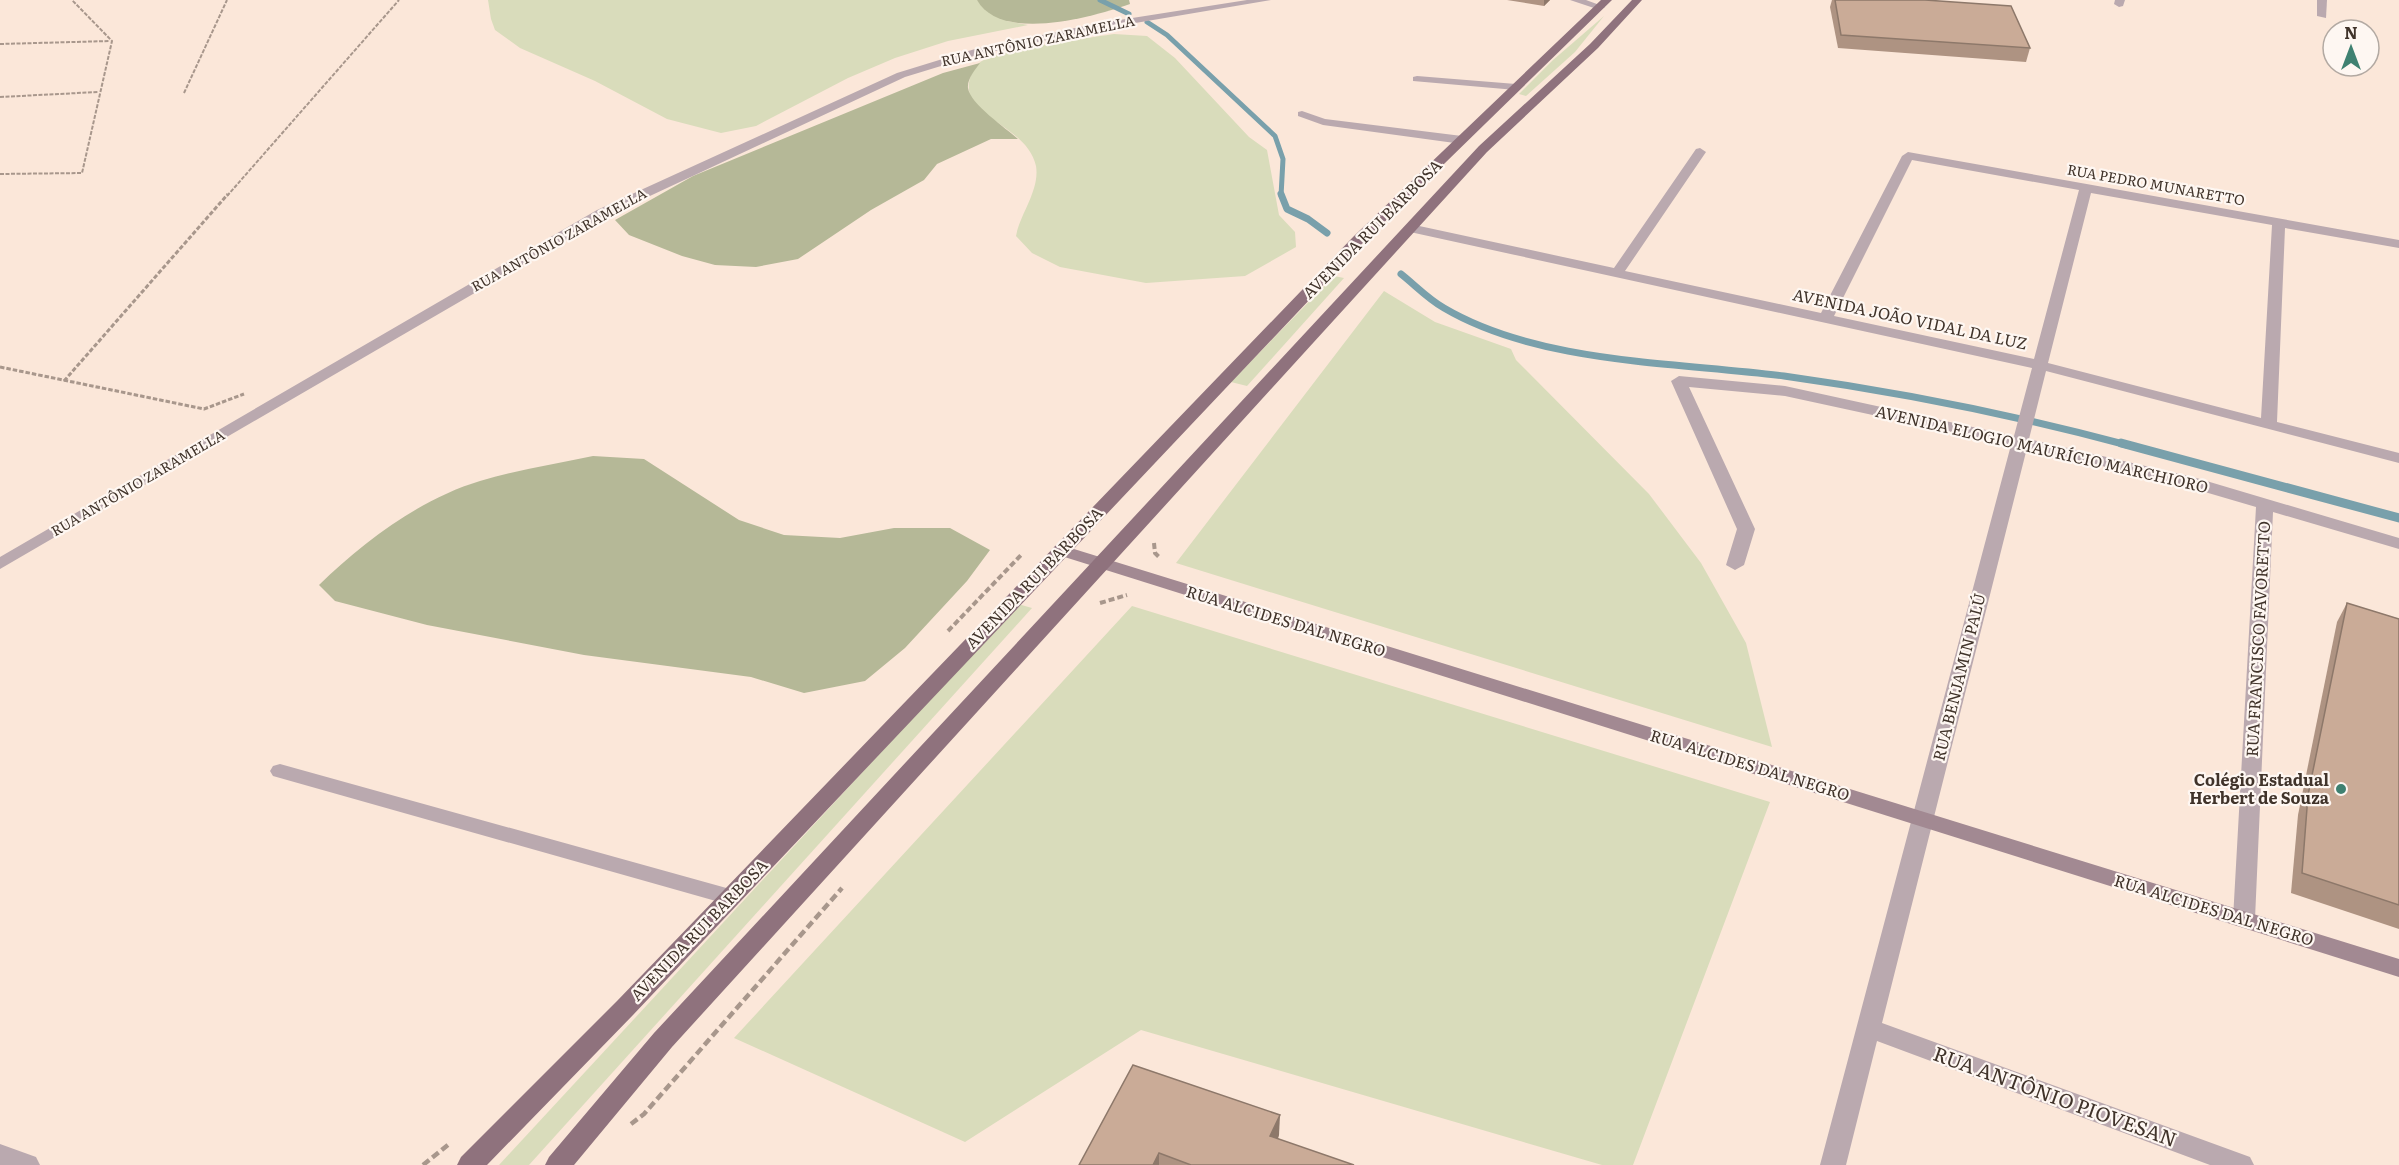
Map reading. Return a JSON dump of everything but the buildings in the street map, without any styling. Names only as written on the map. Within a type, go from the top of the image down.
[{"type":"main road","name":"AVENIDA RUI BARBOSA","points":[[558,1165],[663,1040],[1410,228],[1502,130],[1594,46],[1637,0]]},
{"type":"main road","name":"AVENIDA RUI BARBOSA","points":[[470,1165],[730,897],[1326,272],[1603,4]]},
{"type":"main road","name":"RUA ALCIDES DAL NEGRO","points":[[1061,550],[2399,968]]},
{"type":"street","name":"RUA ANTÔNIO ZARAMELLA","points":[[0,564],[592,219],[650,189],[901,75],[937,63],[1094,27],[1266,0]]},
{"type":"street","points":[[1575,0],[1603,4]]},
{"type":"street","points":[[2322,0],[2322,16]]},
{"type":"street","points":[[1161,6],[1170,15]]},
{"type":"street","points":[[1417,79],[1516,87]]},
{"type":"street","points":[[1302,114],[1323,122],[1462,140]]},
{"type":"street","points":[[1617,273],[1700,152]]},
{"type":"street","name":"RUA PEDRO MUNARETTO","points":[[1825,319],[1908,156],[2399,244]]},
{"type":"street","name":"RUA BENJAMIN PALÚ","points":[[1833,1165],[2086,188]]},
{"type":"street","points":[[2269,423],[2279,223]]},
{"type":"street","name":"AVENIDA JOÃO VIDAL DA LUZ","points":[[1410,228],[2040,365],[2399,458]]},
{"type":"street","name":"AVENIDA ELOGIO MAURÍCIO MARCHIORO","points":[[1735,565],[1746,529],[1680,381],[1785,391],[2023,429],[2135,468],[2265,503],[2399,544]]},
{"type":"street","name":"RUA FRANCISCO FAVORETTO","points":[[2244,919],[2265,503]]},
{"type":"street","points":[[280,771],[730,897]]},
{"type":"street","name":"RUA ANTÔNIO PIOVESAN","points":[[1869,1028],[2241,1165]]},
{"type":"street","points":[[0,1155],[27,1165]]},
{"type":"path","points":[[72,0],[111,41]]},
{"type":"path","points":[[184,93],[227,0]]},
{"type":"path","points":[[64,381],[399,0]]},
{"type":"path","points":[[0,44],[111,41]]},
{"type":"path","points":[[0,174],[82,173],[111,41]]},
{"type":"path","points":[[0,97],[99,92]]},
{"type":"path","points":[[0,368],[204,409],[252,391]]},
{"type":"path","points":[[1153,540],[1155,553],[1165,563]]},
{"type":"path","points":[[1093,606],[1113,597],[1130,595]]},
{"type":"green space","points":[[488,0],[977,0],[1007,21],[1028,25],[948,41],[895,58],[848,78],[756,126],[721,133],[667,119],[595,81],[520,48],[495,30]]},
{"type":"green space","points":[[977,0],[1129,0],[1130,4],[1072,20],[1026,24],[1006,21],[989,13]]},
{"type":"green space","points":[[1604,16],[1575,52],[1526,96],[1519,94],[1553,60]]},
{"type":"green space","points":[[1114,34],[1147,36],[1175,58],[1249,137],[1267,150],[1279,215],[1295,232],[1296,247],[1245,276],[1146,283],[1060,267],[1032,253],[1016,236],[1035,184],[1036,166],[1026,146],[973,101],[969,91],[969,81],[973,71],[979,63],[1003,54]]},
{"type":"green space","points":[[980,63],[969,81],[970,94],[989,115],[1018,139],[991,139],[937,164],[924,180],[871,210],[798,259],[756,267],[715,265],[682,256],[629,235],[615,220],[693,176],[943,73]]},
{"type":"green space","points":[[1334,276],[1344,278],[1247,386],[1231,382]]},
{"type":"green space","points":[[1384,291],[1435,322],[1511,349],[1516,360],[1649,494],[1701,563],[1746,643],[1772,747],[1176,563]]},
{"type":"green space","points":[[593,456],[644,459],[739,520],[784,535],[840,538],[894,528],[950,528],[990,550],[967,581],[905,648],[865,681],[804,693],[751,677],[584,655],[427,625],[335,601],[319,585],[373,538],[414,510],[436,499],[494,477]]},
{"type":"green space","points":[[1018,604],[1032,608],[529,1165],[499,1165]]},
{"type":"green space","points":[[1132,606],[1770,802],[1633,1165],[1602,1165],[1141,1030],[965,1142],[734,1038]]},
{"type":"waterway","points":[[1100,0],[1129,14]]},
{"type":"waterway","points":[[1147,22],[1167,35],[1275,136],[1283,159],[1281,194]]},
{"type":"waterway","points":[[1281,194],[1287,209],[1308,219],[1327,233]]},
{"type":"waterway","points":[[1401,274],[1444,308],[1481,326],[1522,340],[1609,358],[1742,371],[1870,389],[2000,414],[2127,445]]},
{"type":"waterway","points":[[2121,443],[2399,518]]},
{"type":"place","name":"Colégio Estadual Herbert de Souza","points":[[2341,789]]}]
